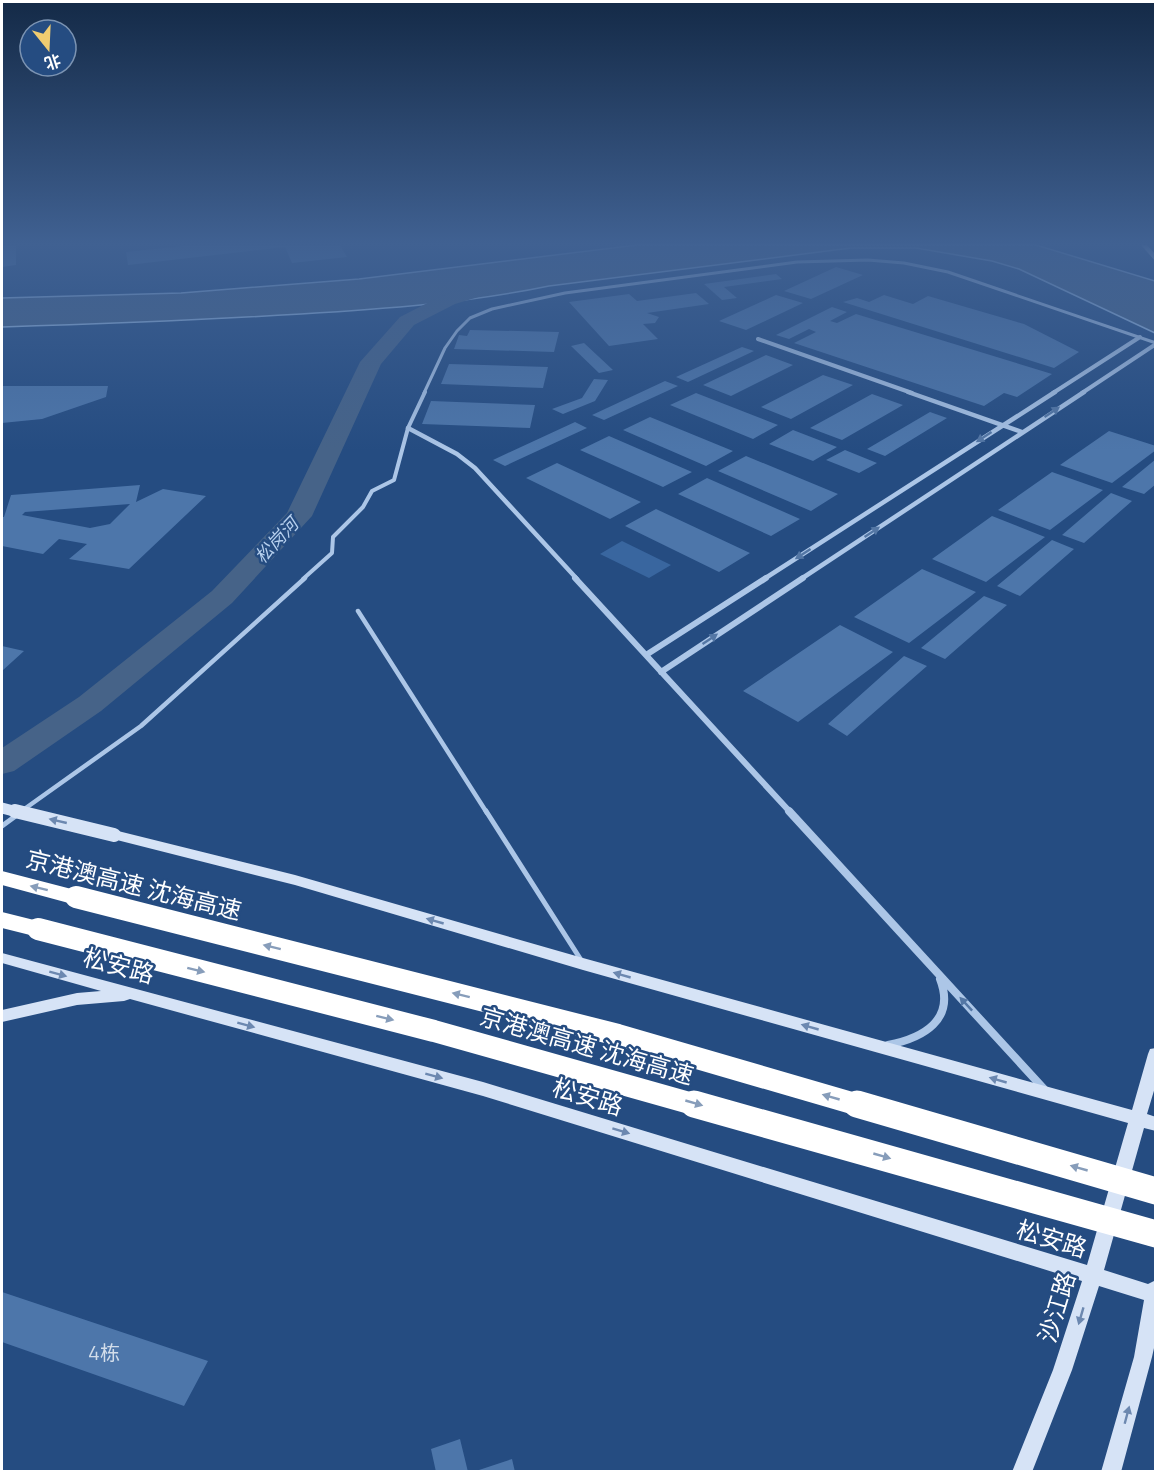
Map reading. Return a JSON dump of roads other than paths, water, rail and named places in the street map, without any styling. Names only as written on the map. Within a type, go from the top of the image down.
[{"type":"highway","name":"京港澳高速 沈海高速","points":[[2,878],[618,1035],[1155,1191]]},
{"type":"highway","name":"京港澳高速 沈海高速","points":[[2,920],[434,1031],[1155,1234]]},
{"type":"main road","points":[[2,808],[295,880],[584,964],[1146,1121]]},
{"type":"main road","name":"松安路","points":[[2,958],[483,1089],[1092,1276],[1155,1292]]},
{"type":"main road","points":[[2,1016],[77,999],[135,994]]},
{"type":"main road","name":"沙江路","points":[[1022,1472],[1047,1414],[1073,1341],[1092,1276],[1146,1121],[1155,1054]]},
{"type":"main road","points":[[1111,1472],[1143,1357],[1155,1292]]},
{"type":"street","points":[[646,655],[1140,337]]},
{"type":"street","points":[[758,339],[1022,432]]},
{"type":"street","points":[[661,672],[1155,343]]},
{"type":"street","points":[[408,428],[457,454],[475,468],[1048,1094]]},
{"type":"street","points":[[876,1046],[903,1043],[925,1033],[941,1015],[946,999],[939,975]]},
{"type":"lane","points":[[2,826],[141,726],[332,554],[333,537],[363,507],[372,491],[394,480],[408,428],[445,348],[470,318],[480,314]]},
{"type":"lane","points":[[1072,314],[1155,343]]},
{"type":"lane","points":[[358,611],[584,964]]},
{"type":"waterway","name":"松岗河","points":[[2,763],[90,704],[222,597],[299,516],[371,362],[407,321],[421,314]]}]
